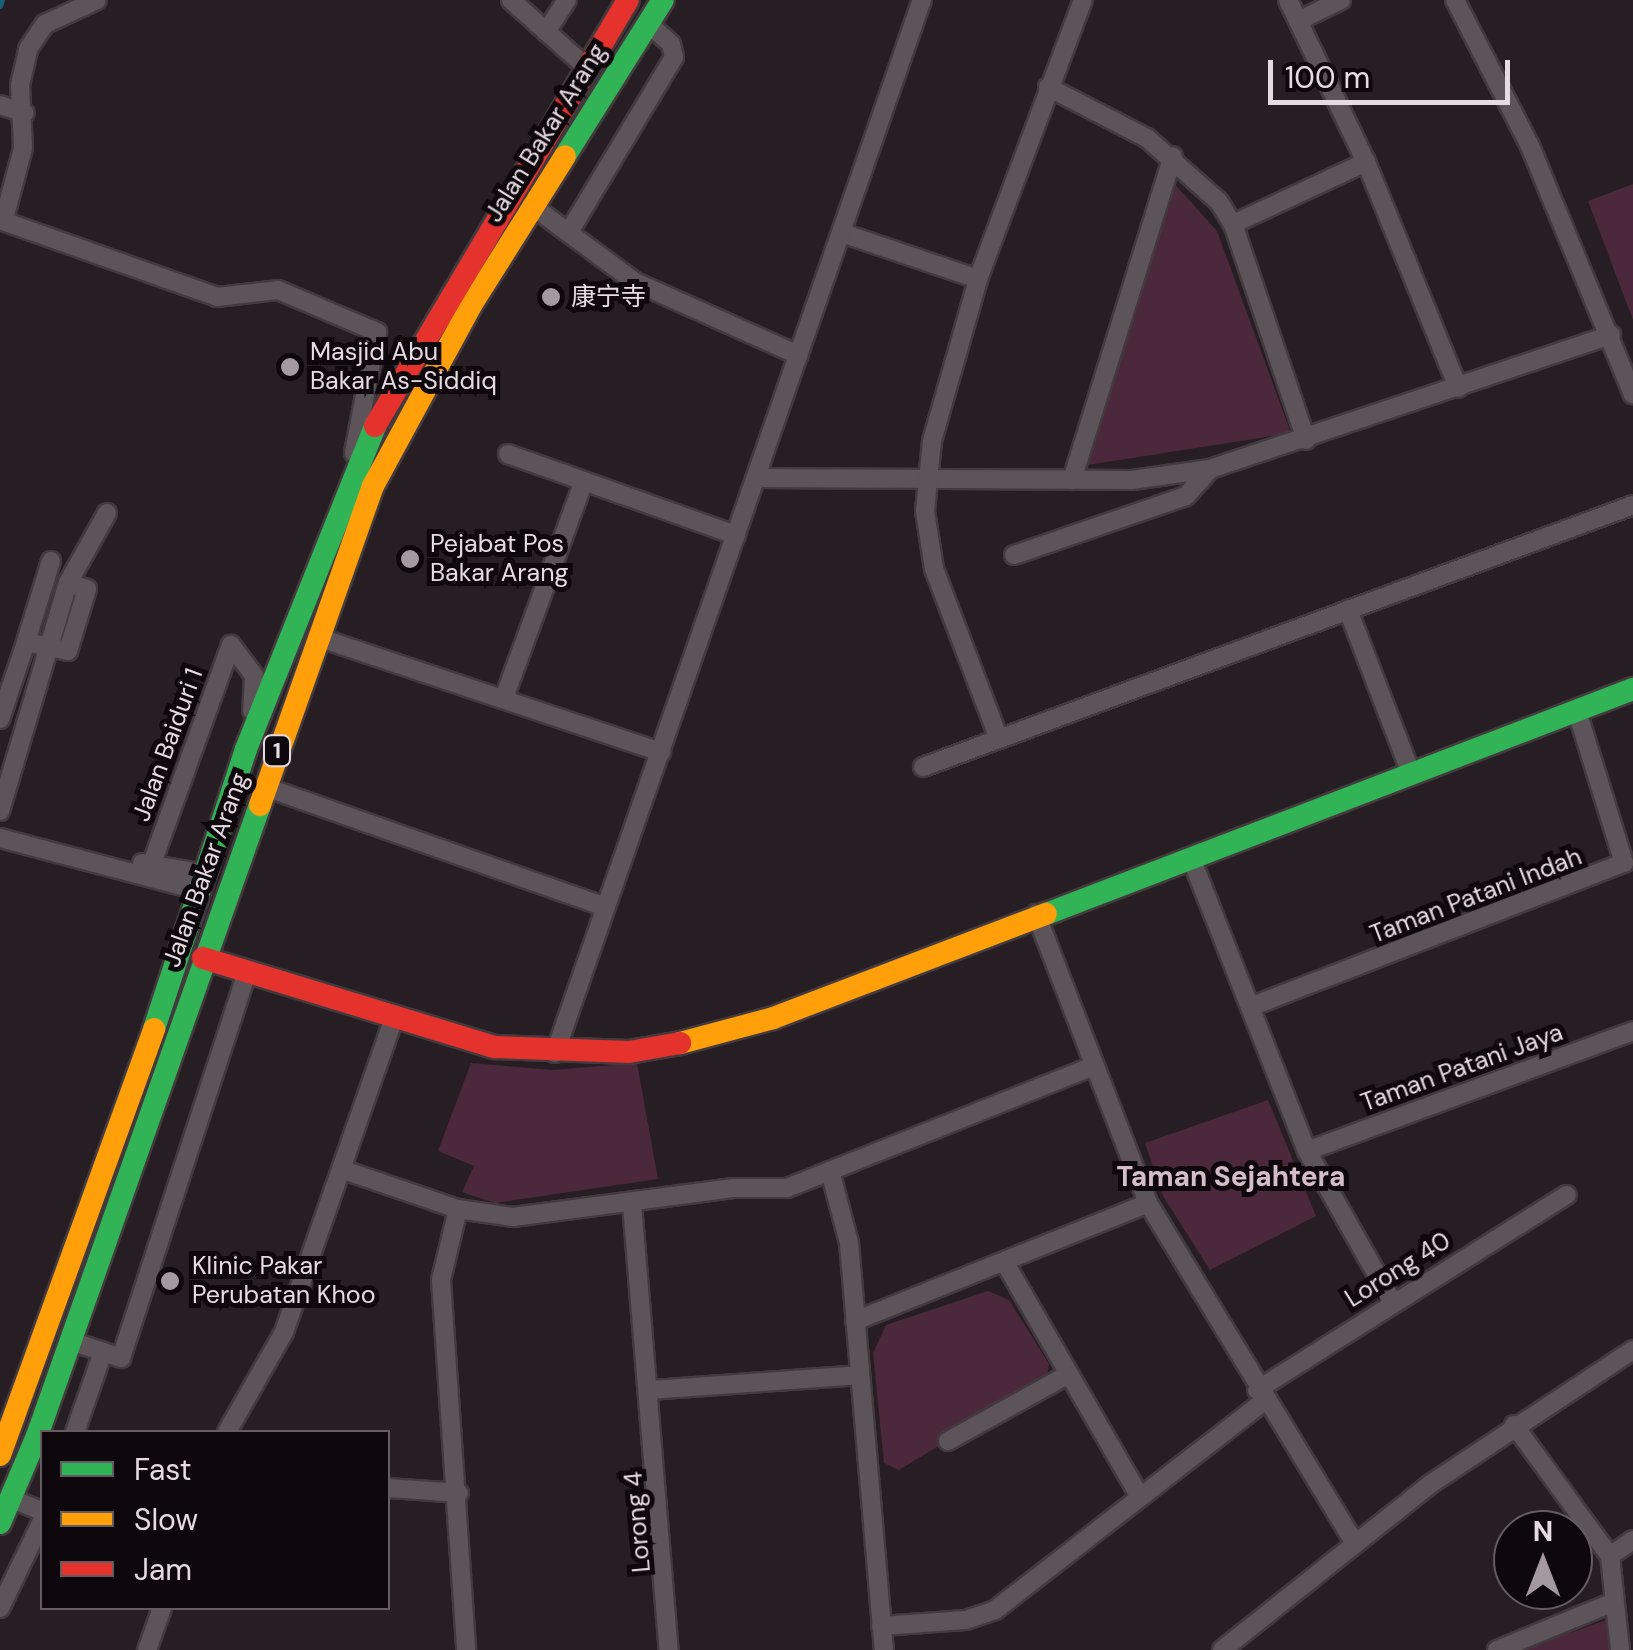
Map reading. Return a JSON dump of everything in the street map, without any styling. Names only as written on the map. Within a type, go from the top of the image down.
[{"type":"main road","name":"Jalan Bakar Arang","points":[[0,1455],[204,882],[246,750],[349,483],[392,392],[628,0]]},
{"type":"main road","name":"Jalan Bakar Arang","points":[[0,1524],[70,1341],[317,637],[406,417],[531,205],[663,0]]},
{"type":"main road","points":[[203,958],[392,1020],[495,1047],[554,1053],[629,1052],[727,1032],[1633,690]]},
{"type":"street","points":[[97,0],[38,32],[22,70],[25,114],[2,219],[217,297],[269,288],[331,310],[377,332],[349,483]]},
{"type":"street","points":[[511,0],[586,67]]},
{"type":"street","points":[[546,32],[566,0]]},
{"type":"street","points":[[554,1053],[922,0]]},
{"type":"street","points":[[999,740],[934,569],[925,511],[928,479],[936,411],[978,280],[1083,0]]},
{"type":"street","points":[[1288,0],[1366,162],[1458,388]]},
{"type":"street","points":[[1298,21],[1341,0]]},
{"type":"street","points":[[1455,0],[1530,146],[1612,334],[1633,395]]},
{"type":"street","points":[[569,232],[674,57],[671,44],[648,23]]},
{"type":"street","points":[[1048,87],[1173,156],[1234,224],[1306,440]]},
{"type":"street","points":[[0,105],[25,114]]},
{"type":"street","points":[[1072,480],[1173,156]]},
{"type":"street","points":[[1234,224],[1366,162]]},
{"type":"street","points":[[531,205],[635,282],[798,355]]},
{"type":"street","points":[[842,234],[978,280]]},
{"type":"street","points":[[756,478],[1072,480],[1210,468],[1306,440],[1612,334]]},
{"type":"street","points":[[508,454],[736,535]]},
{"type":"street","points":[[1014,555],[1186,496],[1210,468]]},
{"type":"street","points":[[504,698],[584,481]]},
{"type":"street","points":[[924,766],[1633,505]]},
{"type":"street","points":[[26,642],[48,650],[68,651],[88,589],[68,584],[107,513]]},
{"type":"street","points":[[0,719],[50,561]]},
{"type":"street","points":[[1348,610],[1410,771]]},
{"type":"street","points":[[317,637],[661,752]]},
{"type":"street","name":"Jalan Baiduri 1","points":[[152,863],[231,645],[256,682],[246,750]]},
{"type":"street","points":[[0,810],[48,650]]},
{"type":"street","name":"Taman Patani Indah","points":[[1250,1007],[1624,863],[1577,712]]},
{"type":"street","points":[[264,786],[606,907]]},
{"type":"street","points":[[0,838],[204,882]]},
{"type":"street","points":[[1191,858],[1308,1151],[1392,1301]]},
{"type":"street","points":[[106,863],[152,863],[204,882]]},
{"type":"street","points":[[1036,914],[1148,1203],[1260,1396],[1354,1542]]},
{"type":"street","points":[[76,1430],[112,1355],[246,975]]},
{"type":"street","points":[[229,1430],[284,1332],[392,1020]]},
{"type":"street","name":"Taman Patani Jaya","points":[[1308,1151],[1633,1031]]},
{"type":"street","points":[[341,1168],[458,1210],[513,1218],[787,1188],[1094,1066]]},
{"type":"street","points":[[830,1172],[845,1216],[884,1650]]},
{"type":"street","name":"Lorong 40","points":[[881,1626],[982,1616],[1140,1497],[1260,1396],[1392,1301],[1567,1195]]},
{"type":"street","points":[[855,1321],[1148,1203]]},
{"type":"street","name":"Lorong 4","points":[[632,1204],[651,1390],[669,1650]]},
{"type":"street","points":[[458,1210],[441,1280],[459,1493],[466,1650]]},
{"type":"street","points":[[1005,1263],[1140,1497]]},
{"type":"street","points":[[70,1341],[112,1355]]},
{"type":"street","points":[[1222,1650],[1244,1643],[1354,1542],[1514,1424],[1633,1350]]},
{"type":"street","points":[[948,1441],[1067,1374]]},
{"type":"street","points":[[651,1390],[858,1375]]},
{"type":"street","points":[[1514,1424],[1610,1556],[1620,1650]]},
{"type":"street","points":[[390,1488],[459,1493]]},
{"type":"street","points":[[12,1498],[40,1509]]},
{"type":"street","points":[[0,1608],[40,1525]]},
{"type":"street","points":[[1610,1556],[1633,1540]]},
{"type":"street","points":[[1497,1650],[1614,1602]]},
{"type":"street","points":[[147,1650],[161,1610]]},
{"type":"shaded area","points":[[1173,182],[1217,231],[1291,433],[1088,465]]},
{"type":"shaded area","points":[[1633,184],[1633,320],[1588,201]]},
{"type":"shaded area","points":[[471,1063],[553,1070],[637,1063],[658,1179],[495,1203],[462,1192],[474,1166],[438,1151]]},
{"type":"shaded area","points":[[1268,1100],[1316,1216],[1210,1270],[1163,1196],[1145,1143]]},
{"type":"shaded area","points":[[988,1291],[1009,1300],[1049,1364],[1046,1381],[899,1470],[884,1463],[873,1353],[886,1325]]},
{"type":"shaded area","points":[[1609,1619],[1612,1650],[1525,1650],[1527,1648]]},
{"type":"waterway","points":[[0,6],[2,0]]},
{"type":"traffic: fast","points":[[565,156],[663,0]]},
{"type":"traffic: fast","points":[[154,1029],[246,749],[375,426]]},
{"type":"traffic: fast","points":[[1046,914],[1633,689]]},
{"type":"traffic: fast","points":[[0,1523],[37,1436],[260,805]]},
{"type":"traffic: slow","points":[[260,805],[373,486],[470,307],[565,156]]},
{"type":"traffic: slow","points":[[680,1043],[773,1018],[1046,914]]},
{"type":"traffic: slow","points":[[0,1455],[154,1029]]},
{"type":"traffic: jam","points":[[375,426],[628,0]]},
{"type":"traffic: jam","points":[[203,958],[495,1047],[629,1052],[680,1043]]},
{"type":"place","name":"康宁寺","points":[[551,297]]},
{"type":"place","name":"Masjid Abu Bakar As-Siddiq","points":[[290,367]]},
{"type":"place","name":"Pejabat Pos Bakar Arang","points":[[410,559]]},
{"type":"place","name":"Klinic Pakar Perubatan Khoo","points":[[170,1281]]},
{"type":"district","name":"Taman Sejahtera","points":[[1231,1177]]}]
